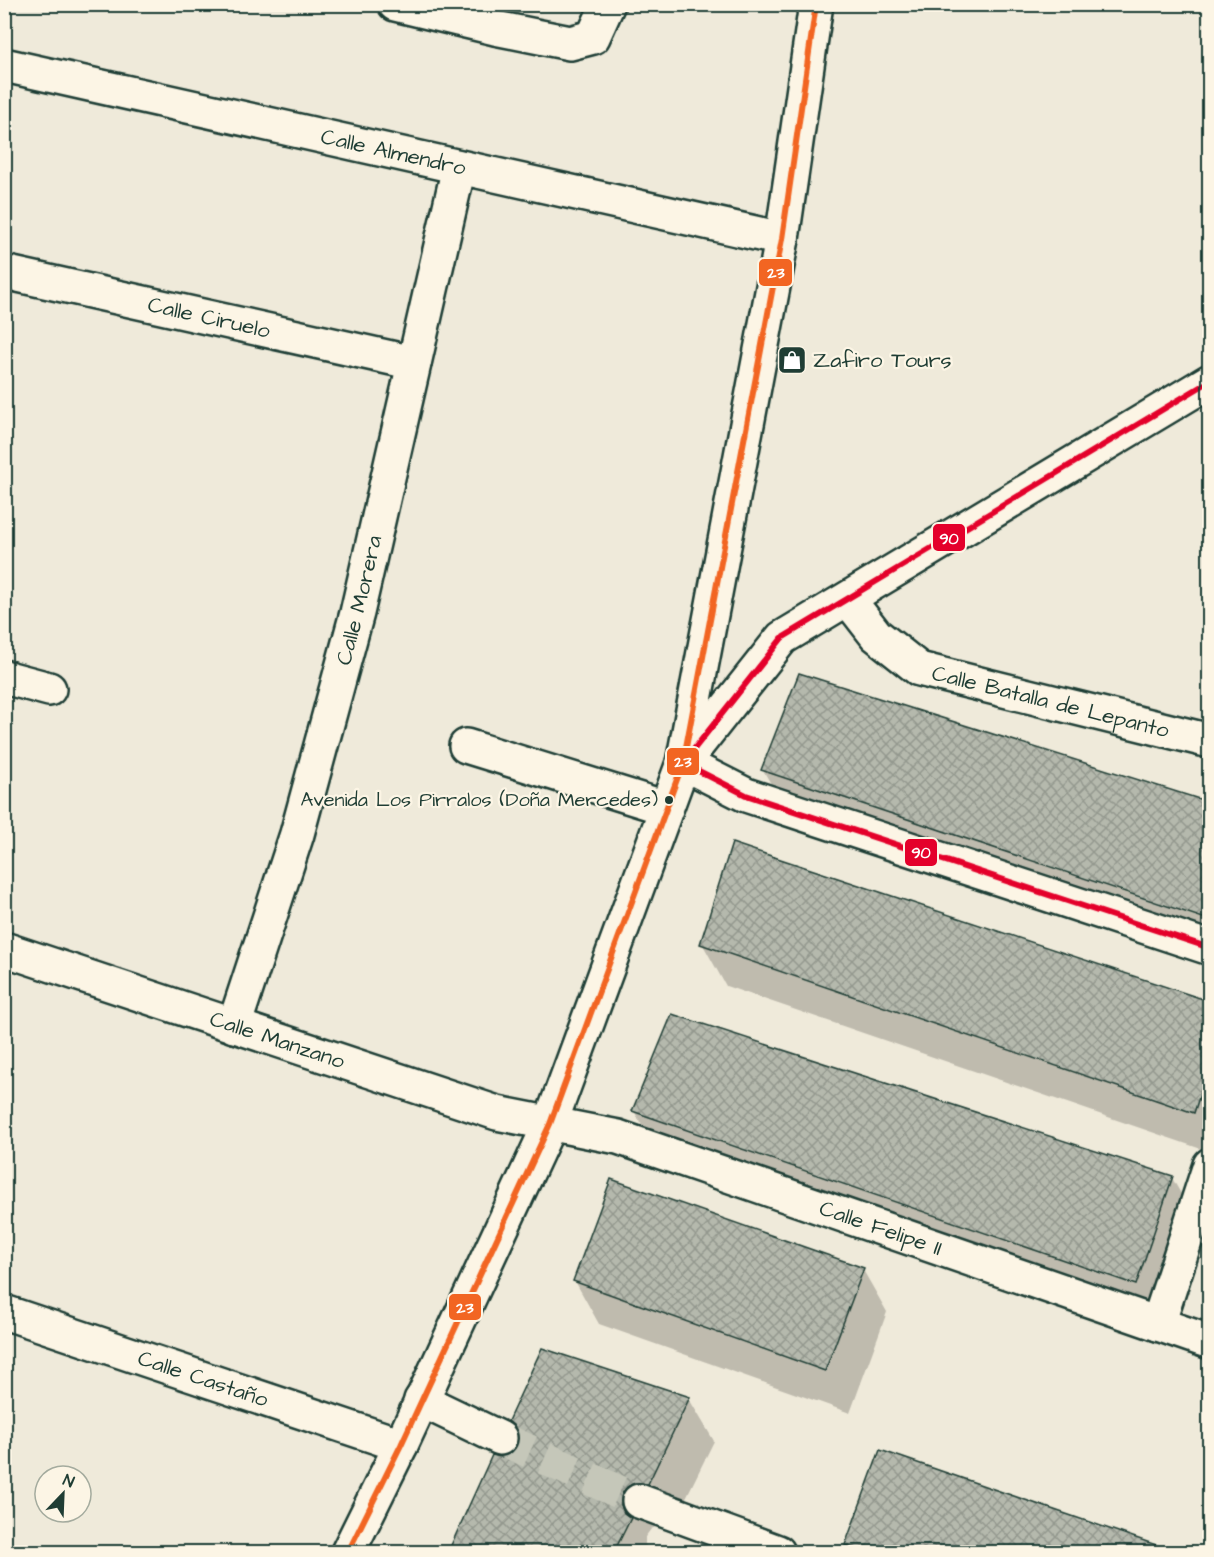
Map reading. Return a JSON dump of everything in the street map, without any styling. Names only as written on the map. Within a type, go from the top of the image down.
[{"type":"street","points":[[395,4],[497,16],[570,43],[593,37],[608,4]]},
{"type":"street","points":[[348,1552],[401,1445],[550,1124],[683,763],[782,239],[816,4]]},
{"type":"street","name":"Calle Almendro","points":[[4,65],[782,239]]},
{"type":"street","name":"Calle Morera","points":[[234,1026],[303,812],[357,613],[459,167]]},
{"type":"street","name":"Calle Ciruelo","points":[[4,272],[414,363]]},
{"type":"street","points":[[683,763],[782,638],[1209,381]]},
{"type":"street","name":"Calle Batalla de Lepanto","points":[[848,599],[876,635],[919,669],[1209,741]]},
{"type":"street","points":[[4,677],[49,689]]},
{"type":"street","points":[[466,746],[666,808]]},
{"type":"street","points":[[683,763],[746,795],[1209,948]]},
{"type":"street","name":"Calle Manzano","points":[[4,949],[497,1113],[550,1124]]},
{"type":"street","name":"Calle Felipe II","points":[[550,1124],[618,1137],[1209,1341]]},
{"type":"street","points":[[1158,1324],[1209,1165]]},
{"type":"street","name":"Calle Castaño","points":[[4,1312],[401,1445]]},
{"type":"street","points":[[421,1400],[500,1438]]},
{"type":"street","points":[[639,1501],[778,1552]]},
{"type":"building","points":[[799,673],[1209,802],[1209,920],[761,770]]},
{"type":"building","points":[[732,843],[1209,1001],[1209,1066],[1194,1113],[700,944]]},
{"type":"building","points":[[672,1014],[1173,1176],[1136,1285],[632,1111]]},
{"type":"building","points":[[611,1179],[864,1268],[825,1371],[573,1281]]},
{"type":"building","points":[[542,1348],[690,1397],[648,1484],[635,1483],[627,1487],[622,1494],[621,1505],[624,1513],[631,1518],[614,1552],[448,1552],[492,1455],[501,1457],[510,1454],[517,1446],[519,1437],[516,1428],[508,1421]]},
{"type":"building","points":[[880,1450],[1162,1547],[1161,1552],[866,1552],[845,1545]]},
{"type":"tunnel","points":[[500,1438],[639,1501]]},
{"type":"transit line","name":"23","points":[[348,1552],[401,1445],[550,1124],[683,763],[782,239],[816,4]]},
{"type":"transit line","name":"90","points":[[1210,381],[782,638],[683,763],[746,795],[1210,948]]},
{"type":"place","name":"Zafiro Tours","points":[[792,360]]},
{"type":"place","name":"Avenida Los Pirralos (Doña Mercedes)","points":[[669,800]]}]
